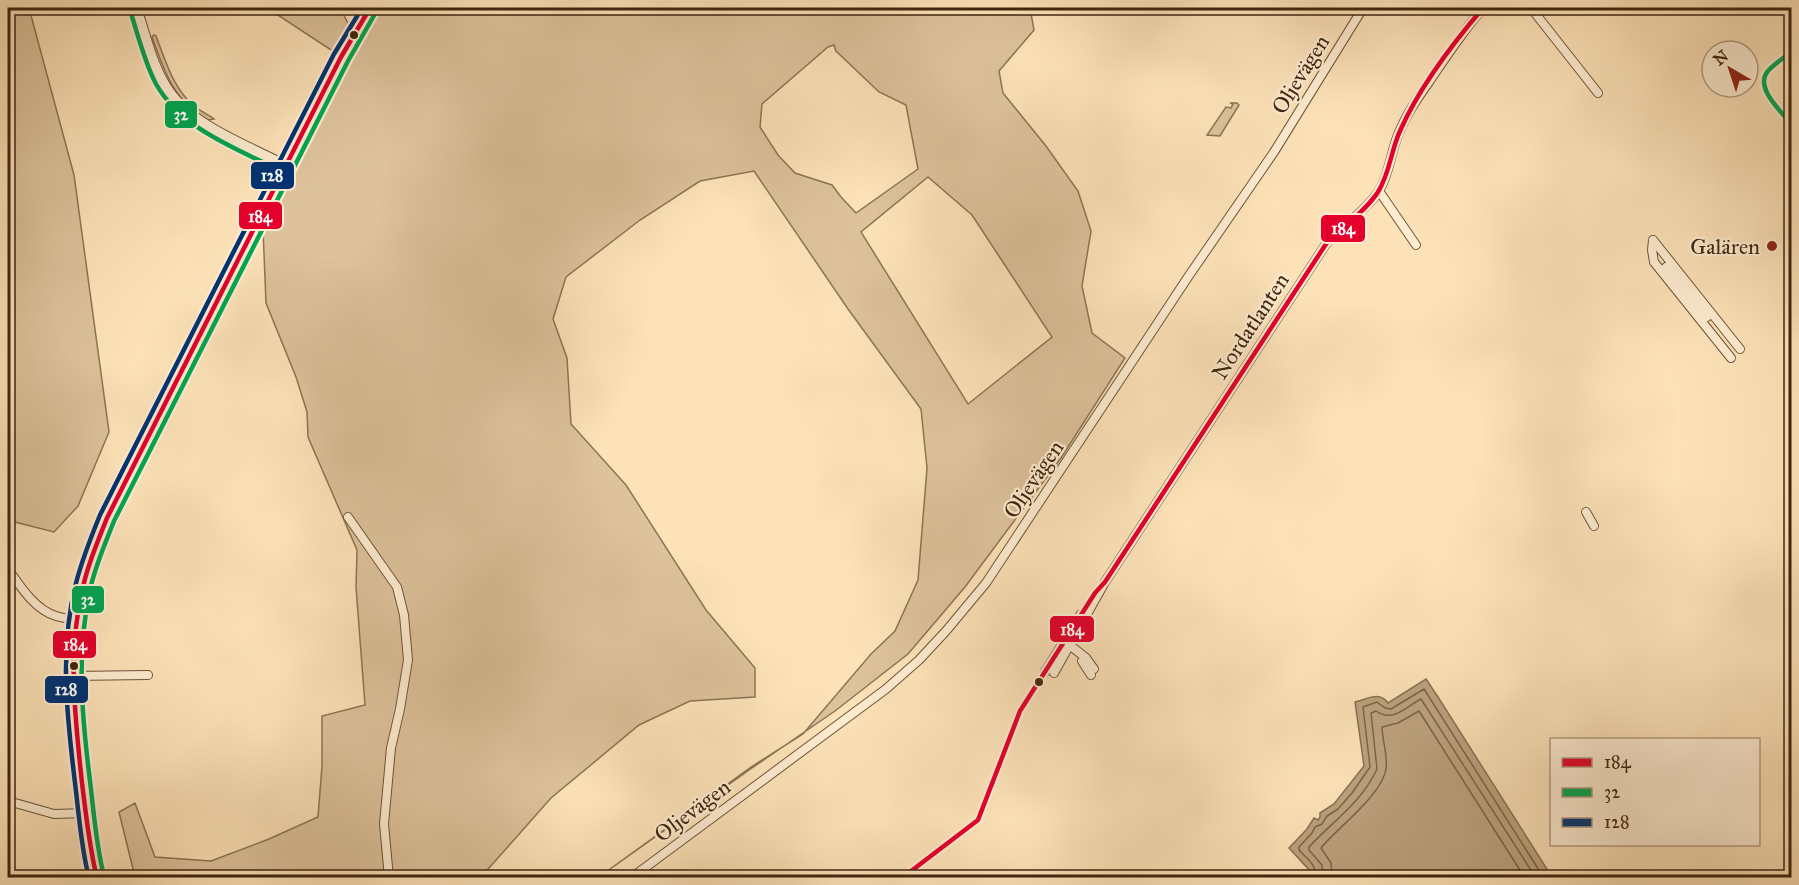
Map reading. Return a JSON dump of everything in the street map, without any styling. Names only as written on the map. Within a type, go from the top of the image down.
[{"type":"street","points":[[137,8],[157,67],[175,98],[200,120],[286,165]]},
{"type":"street","points":[[97,878],[86,813],[72,676],[75,620],[87,568],[106,518],[352,35],[370,8]]},
{"type":"street","name":"Oljevägen","points":[[631,878],[886,689],[919,660],[946,631],[986,583],[1188,277],[1274,152],[1363,8]]},
{"type":"street","name":"Nordatlanten","points":[[1049,672],[1105,582],[1326,244],[1379,191],[1402,124],[1441,64],[1483,8]]},
{"type":"street","points":[[1531,8],[1598,93]]},
{"type":"street","points":[[1379,191],[1416,245]]},
{"type":"street","points":[[1652,250],[1736,353]]},
{"type":"street","points":[[1586,512],[1594,526]]},
{"type":"street","points":[[348,517],[397,587],[404,615],[408,660],[391,748],[384,824],[389,878]]},
{"type":"street","points":[[8,569],[29,597],[47,612],[75,620]]},
{"type":"street","points":[[1067,643],[1079,652],[1093,672]]},
{"type":"street","points":[[72,676],[148,675]]},
{"type":"street","points":[[8,801],[54,814],[86,813]]},
{"type":"shaded area","points":[[8,8],[29,8],[74,175],[109,432],[78,506],[54,532],[15,522],[8,512]]},
{"type":"shaded area","points":[[267,8],[340,8],[349,25],[334,52]]},
{"type":"shaded area","points":[[382,8],[1030,8],[1034,30],[999,71],[1003,93],[1046,146],[1078,191],[1091,231],[1082,286],[1092,333],[1125,358],[1061,458],[965,587],[908,654],[805,732],[871,654],[895,631],[918,580],[927,468],[921,409],[848,309],[754,171],[700,181],[640,220],[566,277],[553,319],[567,358],[571,424],[626,485],[706,610],[755,668],[755,697],[690,701],[639,725],[551,798],[481,877],[135,877],[119,812],[135,803],[155,857],[211,861],[269,839],[318,817],[322,766],[322,716],[365,705],[356,587],[357,550],[308,437],[307,412],[296,377],[266,303],[263,229],[348,61]],"holes":[[[834,45],[836,51],[879,92],[906,105],[918,169],[856,213],[832,185],[795,173],[778,155],[760,127],[762,104],[828,47]],[[928,177],[972,215],[1052,337],[968,404],[861,232]]]},
{"type":"shaded area","points":[[154,35],[181,91],[194,106],[214,119],[208,120],[196,113],[179,95],[161,62],[152,37]]},
{"type":"shaded area","points":[[1230,103],[1239,105],[1220,136],[1207,135],[1226,107],[1231,108],[1233,104]]},
{"type":"shaded area","points":[[783,746],[599,877],[751,767]]},
{"type":"water","points":[[1426,679],[1552,877],[1304,877],[1311,872],[1289,848],[1314,818],[1318,820],[1320,813],[1334,804],[1364,766],[1355,702],[1381,697],[1388,703]]},
{"type":"transit line","name":"128","points":[[89,878],[79,819],[66,683],[71,608],[81,566],[100,515],[334,54],[362,8]]},
{"type":"transit line","name":"184","points":[[97,878],[82,783],[74,685],[78,611],[88,569],[107,518],[341,57],[370,8]]},
{"type":"transit line","name":"184","points":[[902,878],[978,820],[1020,711],[1095,593],[1105,582],[1326,244],[1367,206],[1378,192],[1397,138],[1416,99],[1449,51],[1483,8]]},
{"type":"transit line","name":"32","points":[[130,10],[156,84],[180,114],[212,137],[283,172]]},
{"type":"transit line","name":"32","points":[[104,876],[94,817],[82,686],[86,614],[100,555],[114,521],[348,61],[376,12]]},
{"type":"transit line","name":"32","points":[[1786,118],[1769,96],[1764,83],[1768,71],[1787,55]]},
{"type":"place","name":"Galären","points":[[1772,246]]}]
